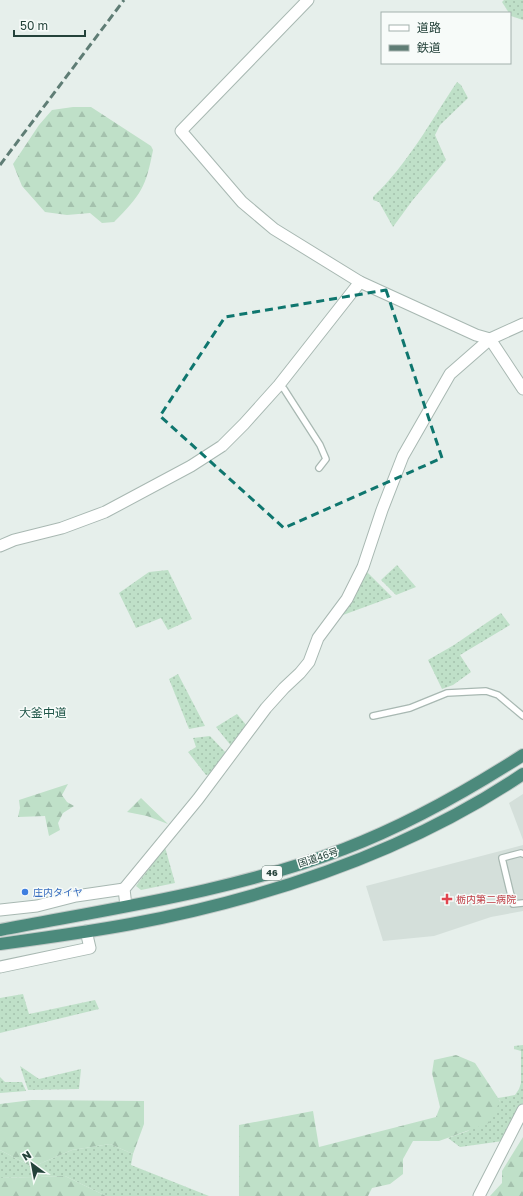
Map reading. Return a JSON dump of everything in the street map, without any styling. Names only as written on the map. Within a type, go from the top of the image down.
[{"type":"highway","name":"国道46号","points":[[0,930],[216,888],[268,874],[344,849],[424,813],[494,774],[523,755]]},
{"type":"highway","name":"国道46号","points":[[0,944],[132,924],[214,905],[272,889],[350,864],[430,826],[502,788],[523,774]]},
{"type":"street","points":[[308,0],[181,131],[242,202],[274,229],[360,282],[476,335],[490,339],[523,389]]},
{"type":"street","points":[[0,546],[14,540],[62,528],[105,512],[191,466],[222,446],[279,385],[360,282]]},
{"type":"street","points":[[0,910],[37,906],[76,896],[124,888],[198,799],[266,708],[309,662],[318,638],[347,599],[363,567],[382,510],[403,456],[450,374],[490,339],[523,324]]},
{"type":"street","points":[[124,888],[126,906]]},
{"type":"street","points":[[0,967],[90,948],[86,931]]},
{"type":"street","points":[[479,1196],[523,1110]]},
{"type":"lane","points":[[279,385],[284,389],[320,445],[326,459],[319,468]]},
{"type":"lane","points":[[373,716],[410,708],[447,693],[486,691],[498,694],[523,716]]},
{"type":"lane","points":[[523,854],[521,853],[502,858],[513,904],[523,903]]},
{"type":"highlighted area","points":[[386,290],[442,458],[284,528],[160,416],[225,317]]},
{"type":"shaded area","points":[[523,794],[523,840],[509,803]]},
{"type":"shaded area","name":"栃内第二病院","points":[[523,845],[523,911],[491,917],[434,936],[383,941],[366,886]]},
{"type":"green space","points":[[504,0],[523,0],[523,20],[511,16],[511,12],[508,12],[502,2]]},
{"type":"green space","points":[[457,82],[461,85],[468,98],[440,125],[435,135],[446,160],[412,201],[393,227],[379,202],[373,200],[373,197],[408,157]]},
{"type":"green space","points":[[73,107],[91,107],[151,146],[153,150],[148,173],[141,190],[130,205],[114,222],[102,223],[90,213],[67,215],[45,212],[22,186],[13,164],[39,125],[52,110]]},
{"type":"green space","points":[[397,565],[416,587],[396,595],[381,580]]},
{"type":"green space","points":[[168,570],[192,619],[168,630],[161,618],[136,628],[119,593],[149,572]]},
{"type":"green space","points":[[367,572],[392,597],[343,615]]},
{"type":"green space","points":[[501,613],[510,625],[460,655],[471,672],[453,685],[442,689],[428,660],[454,645]]},
{"type":"green space","points":[[178,674],[205,726],[189,729],[169,679]]},
{"type":"green space","points":[[237,714],[247,726],[232,747],[216,727]]},
{"type":"green space","points":[[210,736],[227,754],[212,774],[206,775],[188,752],[196,747],[193,738]]},
{"type":"green space","points":[[68,784],[62,795],[67,802],[74,806],[63,813],[58,823],[60,830],[49,836],[45,816],[18,817],[20,808],[19,800]]},
{"type":"green space","points":[[141,798],[168,824],[147,816],[127,812]]},
{"type":"green space","points":[[165,847],[175,883],[141,890],[136,886]]},
{"type":"green space","points":[[23,994],[29,1014],[95,1000],[99,1009],[0,1033],[0,998]]},
{"type":"green space","points":[[523,1045],[523,1103],[503,1141],[460,1147],[448,1138],[468,1131],[500,1101],[498,1098],[515,1095],[519,1089],[521,1083],[521,1051],[514,1049],[514,1046]]},
{"type":"green space","points":[[456,1055],[475,1063],[500,1101],[489,1123],[439,1141],[413,1141],[403,1159],[403,1174],[390,1184],[372,1188],[368,1196],[239,1196],[239,1125],[313,1111],[319,1147],[436,1117],[440,1107],[432,1073],[434,1060]]},
{"type":"green space","points":[[20,1066],[39,1079],[81,1069],[79,1089],[28,1090]]},
{"type":"green space","points":[[0,1077],[5,1082],[22,1082],[26,1091],[0,1093]]},
{"type":"green space","points":[[32,1100],[144,1101],[144,1124],[133,1154],[110,1144],[72,1150],[32,1167],[0,1150],[0,1104]]},
{"type":"green space","points":[[523,1137],[523,1196],[490,1196],[502,1183],[502,1171]]},
{"type":"green space","points":[[110,1144],[133,1154],[131,1165],[209,1196],[106,1196],[65,1176],[0,1178],[0,1150],[32,1167],[72,1150]]},
{"type":"green space","points":[[65,1176],[106,1196],[0,1196],[0,1178]]},
{"type":"railway","points":[[0,165],[124,0]]},
{"type":"place","name":"庄内タイヤ","points":[[25,892]]},
{"type":"place","name":"栃内第二病院","points":[[447,899]]},
{"type":"district","name":"大釜中道","points":[[43,713]]}]
